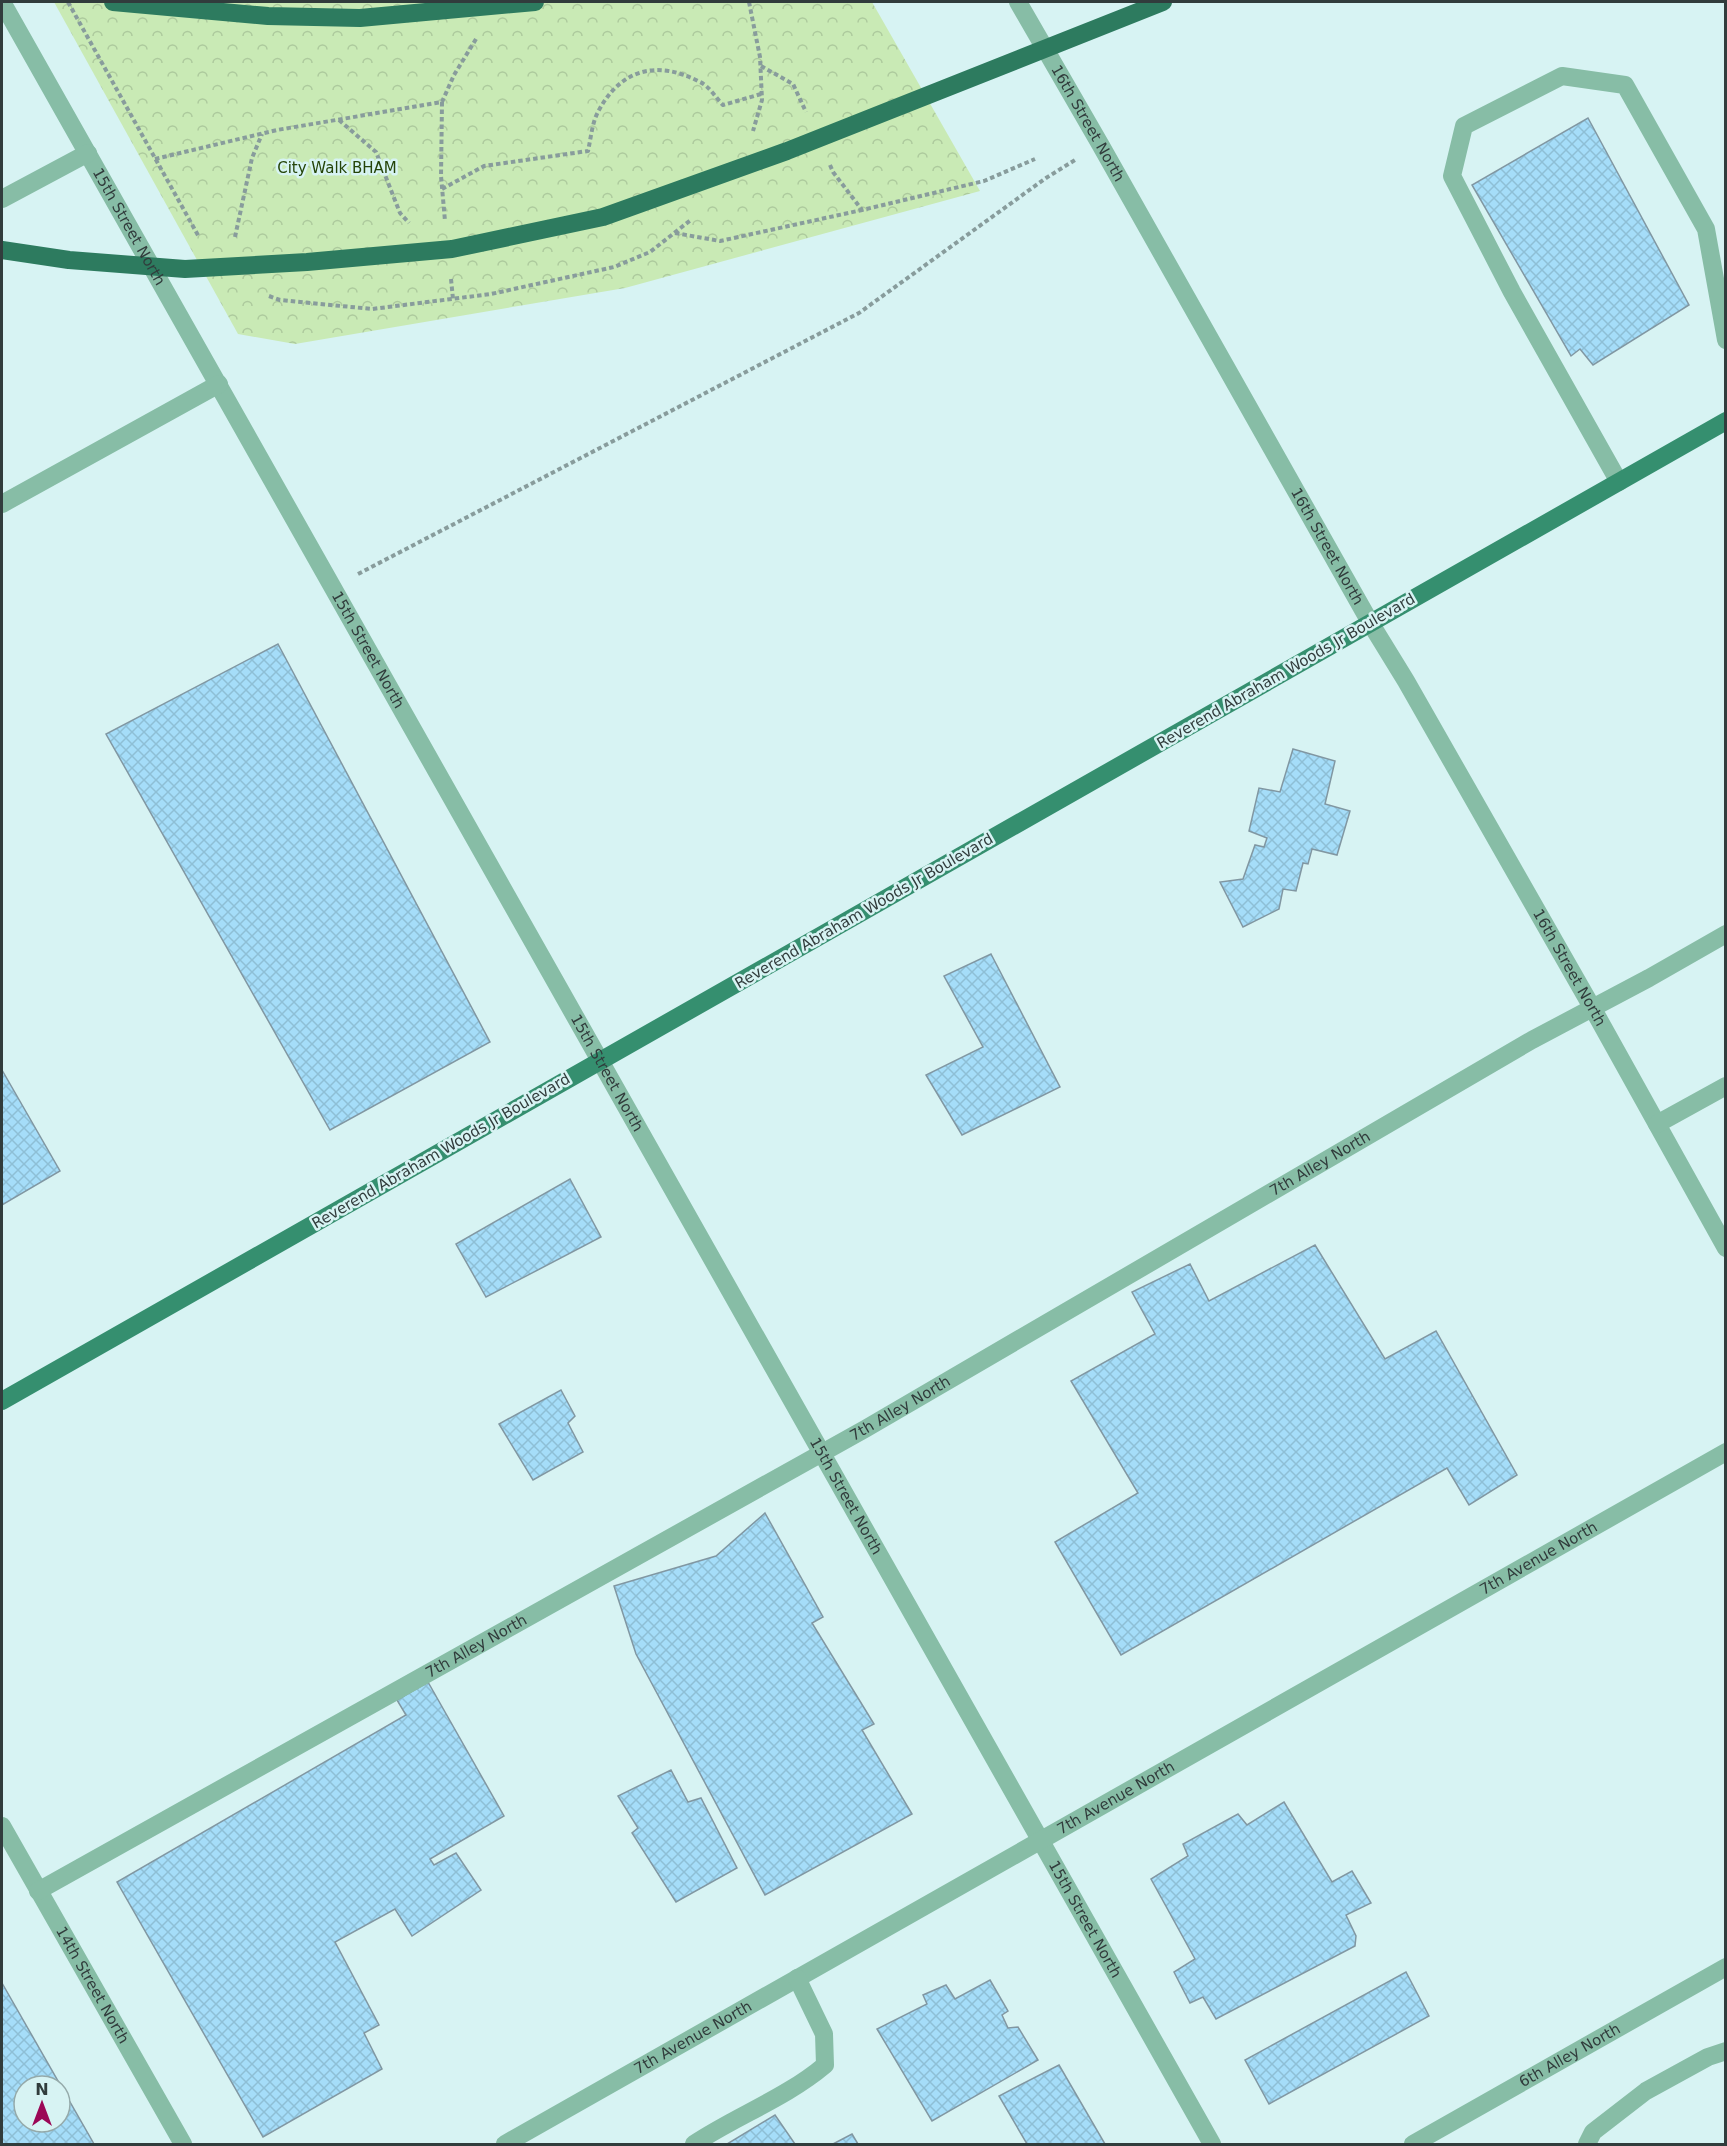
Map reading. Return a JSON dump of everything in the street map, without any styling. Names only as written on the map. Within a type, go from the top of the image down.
[{"type":"highway","points":[[113,2],[268,16],[360,18],[535,2]]},
{"type":"highway","points":[[2,250],[69,260],[185,269],[296,263],[452,249],[591,220],[787,151],[1158,3]]},
{"type":"main road","name":"Reverend Abraham Woods Jr Boulevard","points":[[2,1401],[1725,422]]},
{"type":"street","name":"15th Street North","points":[[2,2],[1212,2145]]},
{"type":"street","name":"16th Street North","points":[[1017,2],[1593,1009],[1725,1248]]},
{"type":"street","points":[[1619,482],[1512,292],[1452,176],[1464,126],[1562,76],[1625,85],[1706,229],[1725,340]]},
{"type":"street","points":[[2,199],[88,153]]},
{"type":"street","points":[[2,504],[219,384]]},
{"type":"street","name":"7th Alley North","points":[[38,1891],[865,1429],[1532,1040],[1593,1009],[1725,934]]},
{"type":"street","points":[[1657,1124],[1725,1086]]},
{"type":"street","name":"7th Avenue North","points":[[505,2145],[1725,1452]]},
{"type":"street","name":"14th Street North","points":[[2,1826],[183,2145]]},
{"type":"street","name":"6th Alley North","points":[[1413,2145],[1725,1967]]},
{"type":"street","points":[[694,2145],[714,2131],[807,2080],[825,2065],[824,2034],[797,1978]]},
{"type":"street","points":[[1587,2145],[1593,2132],[1646,2091],[1708,2057],[1725,2051]]},
{"type":"path","points":[[68,2],[193,230]]},
{"type":"path","points":[[445,224],[442,189],[442,102],[454,75],[477,38]]},
{"type":"path","points":[[760,65],[793,84],[807,114]]},
{"type":"path","points":[[442,189],[484,166],[588,151],[597,112],[616,85],[643,70],[670,71],[702,82],[723,105],[761,94]]},
{"type":"path","points":[[155,159],[262,134],[442,102]]},
{"type":"path","points":[[339,120],[375,152],[400,213],[414,228]]},
{"type":"path","points":[[234,242],[252,158],[262,134]]},
{"type":"path","points":[[333,586],[859,313],[1037,185],[1100,144]]},
{"type":"path","points":[[675,233],[720,241],[984,181],[1035,159]]},
{"type":"path","points":[[829,163],[833,172],[862,210]]},
{"type":"path","points":[[450,277],[453,299]]},
{"type":"green space","name":"City Walk BHAM","points":[[54,2],[872,2],[980,191],[625,288],[295,344],[238,334]]},
{"type":"building","points":[[1588,118],[1689,305],[1593,365],[1580,349],[1571,356],[1472,185]]},
{"type":"building","points":[[278,644],[490,1042],[330,1130],[106,734]]},
{"type":"building","points":[[1293,749],[1335,761],[1325,804],[1350,811],[1337,855],[1312,849],[1308,864],[1303,863],[1296,891],[1283,889],[1279,909],[1243,927],[1220,882],[1243,879],[1255,845],[1264,847],[1267,838],[1249,831],[1259,788],[1280,792]]},
{"type":"building","points":[[991,954],[1060,1087],[962,1135],[926,1075],[983,1047],[944,976]]},
{"type":"building","points":[[2,1070],[60,1171],[2,1205]]},
{"type":"building","points":[[570,1179],[601,1237],[486,1297],[456,1244]]},
{"type":"building","points":[[1315,1245],[1385,1359],[1436,1331],[1517,1475],[1469,1505],[1447,1468],[1121,1655],[1055,1542],[1138,1493],[1071,1381],[1155,1334],[1132,1292],[1190,1264],[1209,1301]]},
{"type":"building","points":[[561,1390],[575,1416],[568,1423],[583,1452],[533,1480],[499,1424]]},
{"type":"building","points":[[765,1513],[823,1617],[812,1623],[874,1724],[862,1730],[912,1814],[765,1895],[636,1654],[614,1586],[716,1556]]},
{"type":"building","points":[[428,1682],[504,1816],[430,1859],[434,1865],[456,1853],[481,1890],[412,1936],[395,1909],[335,1942],[379,2025],[364,2033],[382,2069],[263,2137],[117,1882],[406,1715],[397,1700]]},
{"type":"building","points":[[671,1770],[688,1802],[701,1798],[737,1868],[676,1902],[632,1833],[638,1828],[618,1796]]},
{"type":"building","points":[[1284,1802],[1332,1882],[1352,1871],[1371,1903],[1346,1915],[1356,1936],[1355,1946],[1216,2019],[1203,1997],[1190,2003],[1174,1972],[1195,1959],[1151,1879],[1188,1856],[1183,1844],[1238,1814],[1247,1825]]},
{"type":"building","points":[[1406,1972],[1429,2016],[1269,2104],[1245,2060]]},
{"type":"building","points":[[990,1980],[1008,2011],[1002,2015],[1008,2028],[1018,2027],[1038,2060],[932,2121],[877,2029],[927,2004],[923,1995],[946,1985],[955,1999]]},
{"type":"building","points":[[2,1983],[54,2074],[12,2074],[12,2134],[72,2134],[72,2106],[94,2144],[2,2144]]},
{"type":"building","points":[[1059,2065],[1105,2144],[1027,2144],[999,2096]]},
{"type":"building","points":[[775,2115],[795,2144],[727,2144]]},
{"type":"building","points":[[852,2134],[858,2144],[833,2144]]}]
